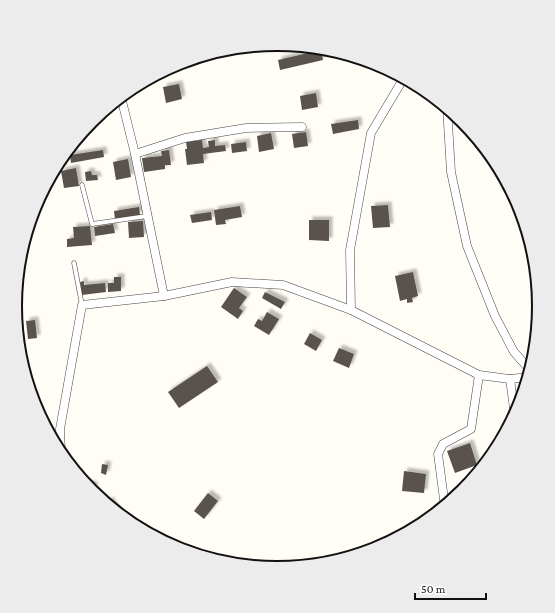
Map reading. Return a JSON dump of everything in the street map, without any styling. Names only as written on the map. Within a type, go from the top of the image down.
[{"type":"street","points":[[351,310],[350,250],[371,133],[401,83]]},
{"type":"street","points":[[123,104],[135,154],[164,296]]},
{"type":"street","points":[[448,116],[451,172],[466,246],[495,316],[514,352],[526,365]]},
{"type":"street","points":[[135,154],[185,138],[238,129],[302,127]]},
{"type":"street","points":[[60,441],[60,429],[82,305],[164,296],[232,282],[283,284],[351,310],[479,375],[510,379],[523,378]]},
{"type":"street","points":[[444,500],[438,454],[443,444],[471,429],[479,375]]},
{"type":"street","points":[[510,379],[514,405]]},
{"type":"lane","points":[[82,185],[92,224],[148,216]]},
{"type":"lane","points":[[74,263],[82,305]]},
{"type":"building","points":[[309,53],[322,55],[323,60],[280,70],[278,60]]},
{"type":"building","points":[[179,84],[182,99],[166,103],[163,87]]},
{"type":"building","points":[[316,93],[318,107],[302,110],[300,96]]},
{"type":"building","points":[[358,120],[359,129],[333,134],[331,124]]},
{"type":"building","points":[[306,132],[308,146],[294,148],[292,134]]},
{"type":"building","points":[[271,133],[274,149],[259,152],[257,136]]},
{"type":"building","points":[[202,140],[203,148],[209,147],[208,141],[215,140],[215,146],[225,145],[226,151],[203,154],[204,163],[187,165],[185,149],[187,149],[186,142]]},
{"type":"building","points":[[246,142],[247,151],[232,153],[231,144]]},
{"type":"building","points":[[103,150],[104,157],[71,163],[70,158],[72,155]]},
{"type":"building","points":[[169,150],[171,165],[165,165],[165,169],[144,172],[142,158],[162,156],[161,151]]},
{"type":"building","points":[[128,159],[131,177],[116,180],[113,162]]},
{"type":"building","points":[[76,168],[79,186],[64,188],[61,171]]},
{"type":"building","points":[[91,171],[92,175],[97,175],[98,180],[86,181],[85,172]]},
{"type":"building","points":[[388,205],[390,227],[373,228],[371,206]]},
{"type":"building","points":[[240,206],[242,217],[225,220],[226,224],[216,225],[214,210]]},
{"type":"building","points":[[139,207],[140,215],[115,219],[114,211]]},
{"type":"building","points":[[211,212],[212,220],[192,223],[190,215]]},
{"type":"building","points":[[309,220],[329,220],[329,241],[309,240]]},
{"type":"building","points":[[143,221],[144,237],[129,238],[128,222]]},
{"type":"building","points":[[113,224],[115,233],[95,236],[94,227]]},
{"type":"building","points":[[90,226],[92,245],[67,247],[67,239],[74,238],[73,227]]},
{"type":"building","points":[[413,272],[418,296],[412,298],[413,302],[407,303],[407,299],[400,301],[395,276]]},
{"type":"building","points":[[114,277],[121,277],[121,291],[108,292],[108,283],[114,283]]},
{"type":"building","points":[[84,281],[84,285],[105,283],[106,292],[82,295],[80,282]]},
{"type":"building","points":[[234,288],[247,297],[239,308],[243,311],[238,319],[221,307]]},
{"type":"building","points":[[265,292],[285,302],[281,309],[262,298]]},
{"type":"building","points":[[267,312],[279,319],[269,335],[254,326],[258,319],[262,321]]},
{"type":"building","points":[[35,320],[37,338],[28,339],[26,321]]},
{"type":"building","points":[[310,333],[322,340],[316,351],[304,344]]},
{"type":"building","points":[[339,348],[354,354],[349,368],[333,361]]},
{"type":"building","points":[[207,366],[218,382],[179,408],[168,392]]},
{"type":"building","points":[[470,443],[477,465],[455,473],[447,451]]},
{"type":"building","points":[[102,464],[108,465],[106,475],[101,473]]},
{"type":"building","points":[[404,471],[426,474],[424,493],[402,491]]},
{"type":"building","points":[[208,493],[218,501],[204,519],[194,511]]}]
